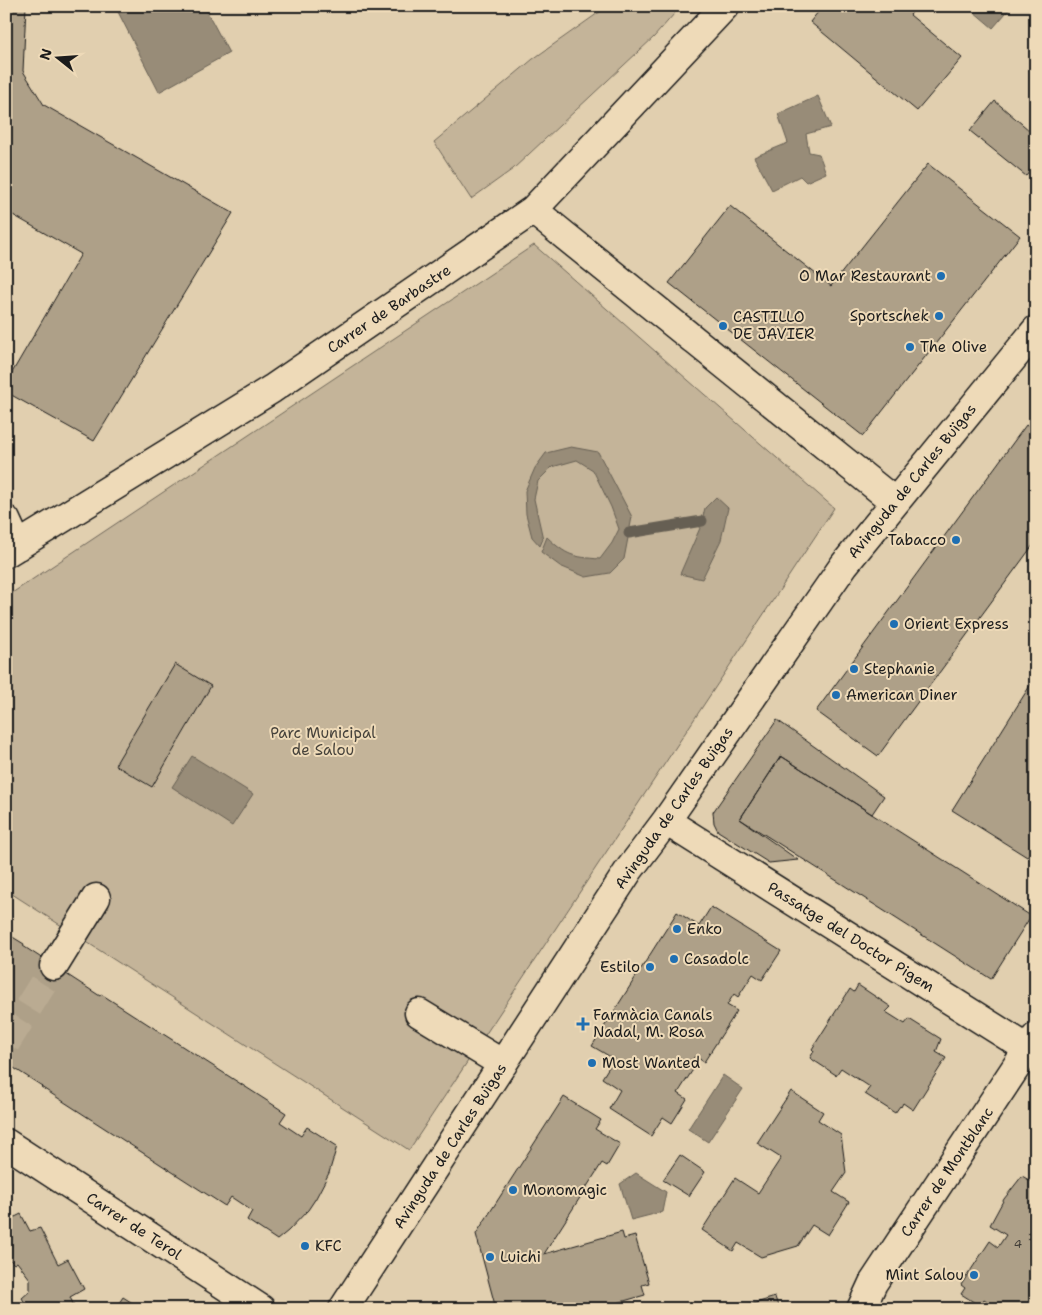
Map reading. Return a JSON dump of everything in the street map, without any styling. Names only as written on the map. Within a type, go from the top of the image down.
[{"type":"street","name":"Carrer de Barbastre","points":[[12,550],[272,389],[533,210],[725,6]]},
{"type":"street","points":[[533,210],[895,502]]},
{"type":"street","name":"Avinguda de Carles Buïgas","points":[[343,1309],[629,870],[666,821],[844,565],[1036,330]]},
{"type":"street","points":[[6,520],[12,550]]},
{"type":"street","name":"Passatge del Doctor Pigem","points":[[666,821],[1033,1047]]},
{"type":"street","points":[[54,966],[96,898]]},
{"type":"street","points":[[419,1013],[503,1064]]},
{"type":"street","name":"Carrer de Montblanc","points":[[861,1309],[873,1283],[1033,1047]]},
{"type":"street","name":"Carrer de Terol","points":[[6,1142],[261,1309]]},
{"type":"green space","points":[[608,6],[681,6],[654,37],[513,169],[471,199],[434,142],[533,59]]},
{"type":"green space","name":"Parc Municipal de Salou","points":[[534,245],[834,508],[409,1150],[6,890],[6,597]]},
{"type":"shaded area","points":[[115,6],[204,6],[229,53],[159,92]]},
{"type":"shaded area","points":[[967,6],[1012,6],[993,28]]},
{"type":"shaded area","points":[[818,96],[831,127],[806,134],[809,152],[819,154],[826,173],[806,182],[800,176],[772,190],[754,157],[788,143],[778,114]]},
{"type":"shaded area","points":[[571,447],[598,452],[632,517],[624,559],[610,573],[586,577],[560,566],[541,552],[547,537],[565,552],[600,559],[612,543],[619,529],[611,507],[593,470],[577,460],[552,467],[538,481],[534,499],[543,539],[540,546],[532,537],[526,514],[525,491],[535,468],[546,453]]},
{"type":"shaded area","points":[[716,497],[728,508],[721,540],[702,579],[680,574],[700,528],[705,508]]},
{"type":"shaded area","points":[[192,756],[253,794],[232,826],[172,787]]},
{"type":"shaded area","points":[[723,1075],[743,1089],[708,1142],[688,1129]]},
{"type":"shaded area","points":[[636,1173],[666,1192],[662,1212],[631,1220],[620,1184]]},
{"type":"building","points":[[6,6],[26,6],[23,71],[44,105],[233,213],[94,441],[6,392],[6,383],[81,254],[6,211]]},
{"type":"building","points":[[823,6],[917,6],[910,15],[962,58],[917,111],[810,22]]},
{"type":"building","points":[[995,101],[1036,136],[1036,164],[1026,176],[970,131]]},
{"type":"building","points":[[928,164],[1020,236],[863,436],[669,283],[730,206],[831,286]]},
{"type":"building","points":[[1026,425],[1036,432],[1036,541],[878,756],[816,711]]},
{"type":"building","points":[[175,664],[211,686],[152,787],[115,765]]},
{"type":"building","points":[[1036,676],[1036,844],[1027,857],[952,810]]},
{"type":"building","points":[[777,720],[884,796],[872,814],[781,756],[740,819],[798,860],[769,863],[718,831],[714,823],[713,812]]},
{"type":"building","points":[[781,756],[1031,916],[991,979],[740,819]]},
{"type":"building","points":[[711,907],[781,951],[762,980],[753,974],[738,997],[734,994],[727,1005],[737,1011],[704,1062],[695,1056],[689,1065],[694,1068],[678,1093],[687,1099],[672,1123],[663,1117],[651,1136],[609,1109],[620,1090],[602,1078],[614,1059],[592,1046],[677,912],[699,926]]},
{"type":"building","points":[[6,933],[100,996],[101,994],[286,1113],[280,1122],[301,1136],[307,1127],[337,1146],[329,1173],[316,1198],[308,1210],[288,1231],[277,1240],[247,1220],[252,1211],[231,1197],[225,1206],[6,1063]]},
{"type":"building","points":[[858,985],[891,1007],[886,1012],[905,1024],[909,1019],[941,1039],[936,1052],[946,1058],[913,1110],[903,1103],[895,1113],[865,1094],[870,1087],[841,1068],[836,1075],[810,1058],[814,1051],[812,1049],[850,989],[854,992]]},
{"type":"building","points":[[791,1091],[823,1112],[818,1120],[841,1135],[846,1173],[833,1192],[849,1202],[828,1235],[812,1225],[798,1246],[761,1257],[738,1243],[733,1251],[702,1230],[735,1178],[758,1193],[781,1158],[757,1143]]},
{"type":"building","points":[[564,1097],[601,1120],[595,1129],[620,1144],[607,1166],[602,1163],[544,1254],[622,1232],[624,1239],[635,1236],[649,1283],[642,1285],[645,1295],[596,1309],[582,1309],[580,1303],[558,1309],[496,1309],[476,1234]]},
{"type":"building","points":[[680,1155],[705,1172],[689,1196],[663,1180]]},
{"type":"building","points":[[1022,1176],[1036,1184],[1036,1309],[987,1309],[990,1303],[984,1299],[980,1306],[961,1294],[965,1288],[961,1285],[990,1241],[998,1247],[1006,1235],[990,1225],[1004,1199]]},
{"type":"building","points":[[6,1210],[11,1219],[21,1214],[30,1231],[40,1228],[58,1264],[68,1259],[84,1289],[70,1297],[75,1308],[19,1309],[25,1303],[22,1298],[30,1291],[30,1279],[17,1262],[14,1264],[6,1256]]},
{"type":"building","points":[[123,1297],[142,1309],[115,1309]]},
{"type":"building","points":[[775,1297],[779,1309],[737,1309]]},
{"type":"waterway","points":[[629,533],[702,521]]},
{"type":"tunnel","points":[[6,1043],[54,966]]},
{"type":"place","name":"O Mar Restaurant","points":[[941,276]]},
{"type":"place","name":"Sportschek","points":[[939,316]]},
{"type":"place","name":"CASTILLO DE JAVIER","points":[[723,326]]},
{"type":"place","name":"The Olive","points":[[910,347]]},
{"type":"place","name":"Tabacco","points":[[956,540]]},
{"type":"place","name":"Orient Express","points":[[894,624]]},
{"type":"place","name":"Stephanie","points":[[854,669]]},
{"type":"place","name":"American Diner","points":[[836,695]]},
{"type":"place","name":"Enko","points":[[677,929]]},
{"type":"place","name":"Casadolc","points":[[674,959]]},
{"type":"place","name":"Estilo","points":[[650,967]]},
{"type":"place","name":"Farmàcia Canals Nadal, M. Rosa","points":[[583,1024]]},
{"type":"place","name":"Most Wanted","points":[[592,1063]]},
{"type":"place","name":"Monomagic","points":[[513,1190]]},
{"type":"place","name":"KFC","points":[[305,1246]]},
{"type":"place","name":"Luichi","points":[[490,1257]]},
{"type":"place","name":"Mint Salou","points":[[974,1275]]}]
